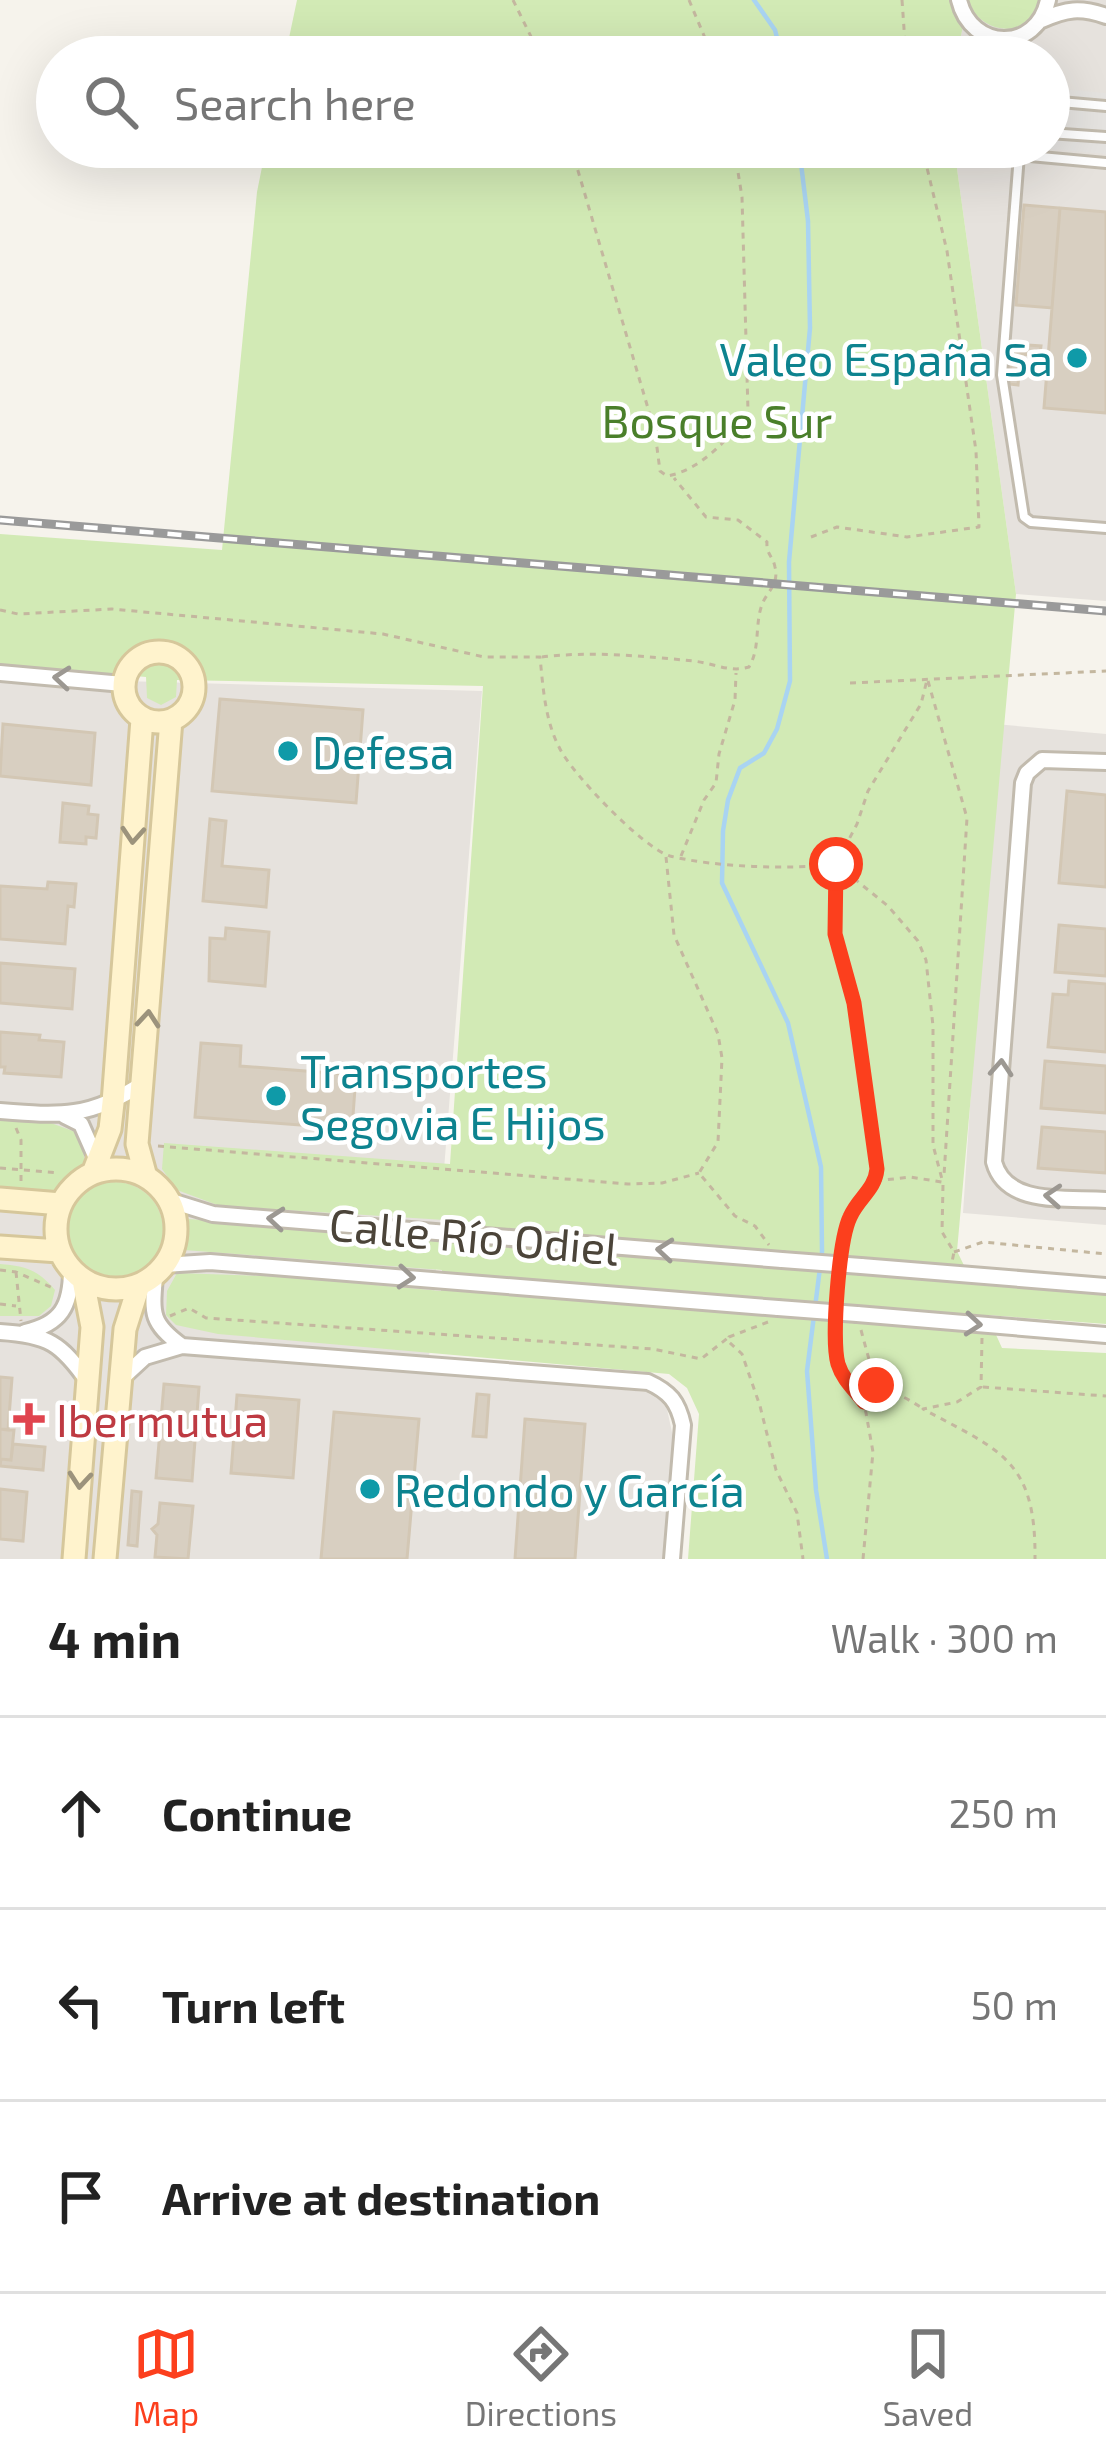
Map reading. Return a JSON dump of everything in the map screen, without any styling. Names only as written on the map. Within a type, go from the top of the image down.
[{"type":"street","points":[[959,0],[965,19],[986,36]]},
{"type":"street","points":[[1042,20],[1048,0]]},
{"type":"street","points":[[1021,36],[1066,9],[1106,16]]},
{"type":"street","points":[[165,652],[190,670],[194,693],[186,710],[171,721],[142,718],[129,706],[123,684],[129,667],[144,655],[165,652]]},
{"type":"street","points":[[0,673],[123,684]]},
{"type":"street","points":[[74,1559],[92,1327],[56,1220],[74,1186],[95,1167],[110,1129],[142,718]]},
{"type":"street","points":[[105,1559],[125,1330],[176,1233],[168,1200],[146,1177],[137,1144],[171,721]]},
{"type":"street","points":[[1106,762],[1057,758],[1035,764],[1023,783],[994,1162],[1003,1182],[1024,1194],[1106,1200]]},
{"type":"street","points":[[0,1111],[65,1116],[113,1103],[143,1083]]},
{"type":"street","points":[[65,1116],[81,1124],[95,1167]]},
{"type":"street","points":[[95,1167],[146,1177]]},
{"type":"street","points":[[10,1195],[61,1204]]},
{"type":"street","name":"Calle Río Odiel","points":[[168,1200],[213,1214],[950,1274]]},
{"type":"street","points":[[8,1255],[71,1267],[110,1289],[152,1275]]},
{"type":"street","name":"Calle Río Odiel","points":[[152,1275],[210,1262],[860,1315]]},
{"type":"street","points":[[0,1331],[43,1328],[62,1314],[71,1267]]},
{"type":"street","points":[[950,1274],[1106,1286]]},
{"type":"street","points":[[152,1275],[159,1329],[182,1346]]},
{"type":"street","points":[[860,1315],[1106,1335]]},
{"type":"street","points":[[21,1327],[68,1353],[88,1382]]},
{"type":"street","points":[[120,1380],[145,1357],[182,1346],[648,1382],[667,1390],[679,1406],[683,1425],[672,1559]]},
{"type":"lane","points":[[1070,103],[1106,106]]},
{"type":"lane","points":[[1070,134],[1106,137]]},
{"type":"lane","points":[[1070,160],[1106,163]]},
{"type":"lane","points":[[1018,168],[1002,375],[1024,517],[1106,528]]},
{"type":"path","points":[[513,0],[531,36]]},
{"type":"path","points":[[689,0],[704,36]]},
{"type":"path","points":[[902,0],[905,36]]},
{"type":"path","points":[[0,610],[18,614],[112,609],[383,634],[484,657],[564,654],[669,659],[736,671],[749,668],[756,655],[763,602],[774,590],[776,566],[761,536],[739,520],[706,517],[673,476],[661,471],[655,431],[577,168]]},
{"type":"path","points":[[673,476],[711,453],[748,411],[737,168]]},
{"type":"path","points":[[812,537],[837,526],[907,537],[980,527],[976,451],[947,251],[927,168]]},
{"type":"path","points":[[540,657],[544,697],[559,750],[625,826],[666,855],[743,864],[836,864],[889,906],[918,941],[926,960],[933,1026],[933,1145],[944,1183]]},
{"type":"path","points":[[680,857],[716,783],[735,700],[736,671]]},
{"type":"path","points":[[850,683],[1106,671]]},
{"type":"path","points":[[840,1263],[850,1217],[876,1181],[854,1003],[835,934],[836,864],[868,791],[921,704],[927,680]]},
{"type":"path","points":[[927,680],[967,818],[942,1232],[954,1252],[950,1274]]},
{"type":"path","points":[[137,1144],[628,1184],[662,1183],[699,1173],[718,1142],[722,1058],[718,1034],[674,935],[666,855]]},
{"type":"path","points":[[10,1195],[21,1170],[21,1140],[14,1123]]},
{"type":"path","points":[[0,1168],[59,1173]]},
{"type":"path","points":[[699,1173],[735,1216],[765,1236],[776,1259]]},
{"type":"path","points":[[876,1181],[910,1177],[944,1183]]},
{"type":"path","points":[[954,1252],[983,1242],[1106,1254]]},
{"type":"path","points":[[8,1255],[16,1272],[21,1327]]},
{"type":"path","points":[[0,1270],[62,1292]]},
{"type":"path","points":[[837,1278],[838,1310]]},
{"type":"path","points":[[0,1304],[19,1306]]},
{"type":"path","points":[[161,1319],[189,1308],[206,1318],[653,1349],[689,1359],[706,1358],[729,1337],[767,1322],[778,1308]]},
{"type":"path","points":[[860,1315],[861,1341],[877,1391]]},
{"type":"path","points":[[838,1324],[834,1343],[839,1367],[864,1402],[873,1453],[862,1559]]},
{"type":"path","points":[[981,1387],[982,1324]]},
{"type":"path","points":[[729,1337],[742,1354],[773,1447],[776,1471],[797,1514],[803,1559]]},
{"type":"path","points":[[923,1409],[957,1402],[981,1387],[1106,1396]]},
{"type":"path","points":[[864,1402],[877,1391],[894,1392],[999,1450],[1027,1491],[1035,1559]]},
{"type":"shaded area","points":[[969,0],[1106,0],[1106,601],[1016,594],[957,168],[1070,168],[1070,36],[961,36]]},
{"type":"shaded area","points":[[1070,90],[1106,93],[1106,154],[1070,151]]},
{"type":"shaded area","points":[[0,666],[123,681],[482,691],[428,1371],[646,1392],[660,1400],[667,1409],[673,1437],[665,1559],[0,1559]]},
{"type":"shaded area","points":[[995,724],[1106,734],[1106,1225],[963,1213]]},
{"type":"green space","points":[[297,0],[1039,0],[1026,22],[1006,29],[985,22],[968,5],[961,36],[289,36]]},
{"type":"green space","name":"Bosque Sur","points":[[262,168],[957,168],[1016,594],[957,1251],[973,1284],[1106,1294],[1106,1324],[987,1315],[1002,1348],[1106,1353],[1106,1559],[688,1559],[699,1414],[687,1388],[669,1374],[218,1334],[176,1325],[166,1315],[167,1291],[177,1273],[441,1291],[442,1270],[184,1250],[189,1219],[444,1240],[445,1220],[220,1206],[177,1190],[162,1169],[164,1143],[450,1164],[483,686],[177,680],[176,697],[161,705],[147,698],[146,677],[0,664],[0,534],[222,550]]},
{"type":"green space","points":[[0,1120],[51,1123],[81,1134],[85,1164],[56,1197],[0,1193]]},
{"type":"green space","points":[[115,1182],[133,1185],[149,1196],[160,1212],[160,1248],[149,1264],[133,1275],[115,1278],[97,1275],[81,1264],[70,1248],[67,1230],[70,1212],[81,1196],[97,1185]]},
{"type":"green space","points":[[0,1264],[24,1268],[43,1278],[55,1290],[51,1306],[39,1316],[0,1316]]},
{"type":"building","points":[[1024,205],[1060,208],[1052,308],[1016,305]]},
{"type":"building","name":"Valeo España Sa","points":[[1060,208],[1106,212],[1106,413],[1044,408]]},
{"type":"building","points":[[1012,344],[1041,346],[1039,362],[1021,354],[1018,385],[1009,384]]},
{"type":"building","name":"Defesa","points":[[220,699],[363,710],[356,803],[212,791]]},
{"type":"building","points":[[3,724],[95,733],[91,785],[0,776]]},
{"type":"building","points":[[1067,791],[1106,795],[1106,887],[1059,883]]},
{"type":"building","points":[[63,803],[89,806],[88,814],[98,815],[96,838],[86,837],[86,844],[60,842]]},
{"type":"building","points":[[210,819],[226,821],[222,866],[269,870],[266,907],[203,901]]},
{"type":"building","points":[[48,882],[76,884],[74,907],[68,906],[65,944],[0,939],[0,886],[47,889]]},
{"type":"building","points":[[1059,925],[1106,929],[1106,976],[1055,972]]},
{"type":"building","points":[[226,928],[269,932],[265,986],[209,981],[210,938],[225,939]]},
{"type":"building","points":[[0,963],[75,969],[72,1009],[0,1003]]},
{"type":"building","points":[[1069,981],[1106,984],[1106,1052],[1048,1047],[1053,994],[1068,995]]},
{"type":"building","points":[[0,1032],[64,1042],[61,1077],[4,1073]]},
{"type":"building","name":"Transportes Segovia E Hijos","points":[[201,1043],[241,1046],[240,1066],[356,1075],[352,1129],[195,1117]]},
{"type":"building","points":[[1045,1061],[1106,1066],[1106,1113],[1041,1108]]},
{"type":"building","points":[[1042,1127],[1106,1132],[1106,1173],[1038,1168]]},
{"type":"building","points":[[0,1377],[12,1378],[8,1430],[0,1429]]},
{"type":"building","points":[[164,1384],[199,1387],[192,1481],[156,1478]]},
{"type":"building","points":[[477,1394],[489,1395],[486,1437],[473,1436]]},
{"type":"building","points":[[237,1395],[299,1400],[293,1478],[231,1473]]},
{"type":"building","name":"Redondo y García","points":[[334,1412],[419,1419],[407,1559],[321,1559]]},
{"type":"building","points":[[525,1419],[585,1424],[575,1559],[515,1559]]},
{"type":"building","points":[[0,1429],[14,1430],[11,1460],[1,1459],[0,1466]]},
{"type":"building","points":[[13,1444],[45,1447],[43,1470],[0,1466],[1,1459],[11,1460]]},
{"type":"building","points":[[0,1489],[27,1492],[23,1541],[0,1539]]},
{"type":"building","points":[[132,1491],[141,1492],[137,1546],[128,1545]]},
{"type":"building","points":[[160,1503],[193,1506],[188,1559],[155,1557],[157,1535],[152,1529],[158,1524]]},
{"type":"waterway","points":[[754,0],[777,36]]},
{"type":"waterway","points":[[802,168],[808,221],[810,328],[789,562],[790,681],[777,729],[764,753],[740,768],[728,800],[722,883],[788,1023],[821,1167],[822,1252],[807,1371],[816,1490],[827,1559]]},
{"type":"railway","points":[[0,520],[1106,611]]},
{"type":"place","name":"Valeo España Sa","points":[[1077,358]]},
{"type":"place","name":"Defesa","points":[[288,751]]},
{"type":"place","name":"Transportes Segovia E Hijos","points":[[276,1096]]},
{"type":"place","name":"Ibermutua","points":[[29,1419]]},
{"type":"place","name":"Redondo y García","points":[[370,1489]]},
{"type":"route","points":[[836,864],[833,921],[854,1003],[877,1169],[876,1181],[850,1217],[845,1233],[834,1343],[843,1377],[864,1402],[877,1391],[876,1385]]}]
